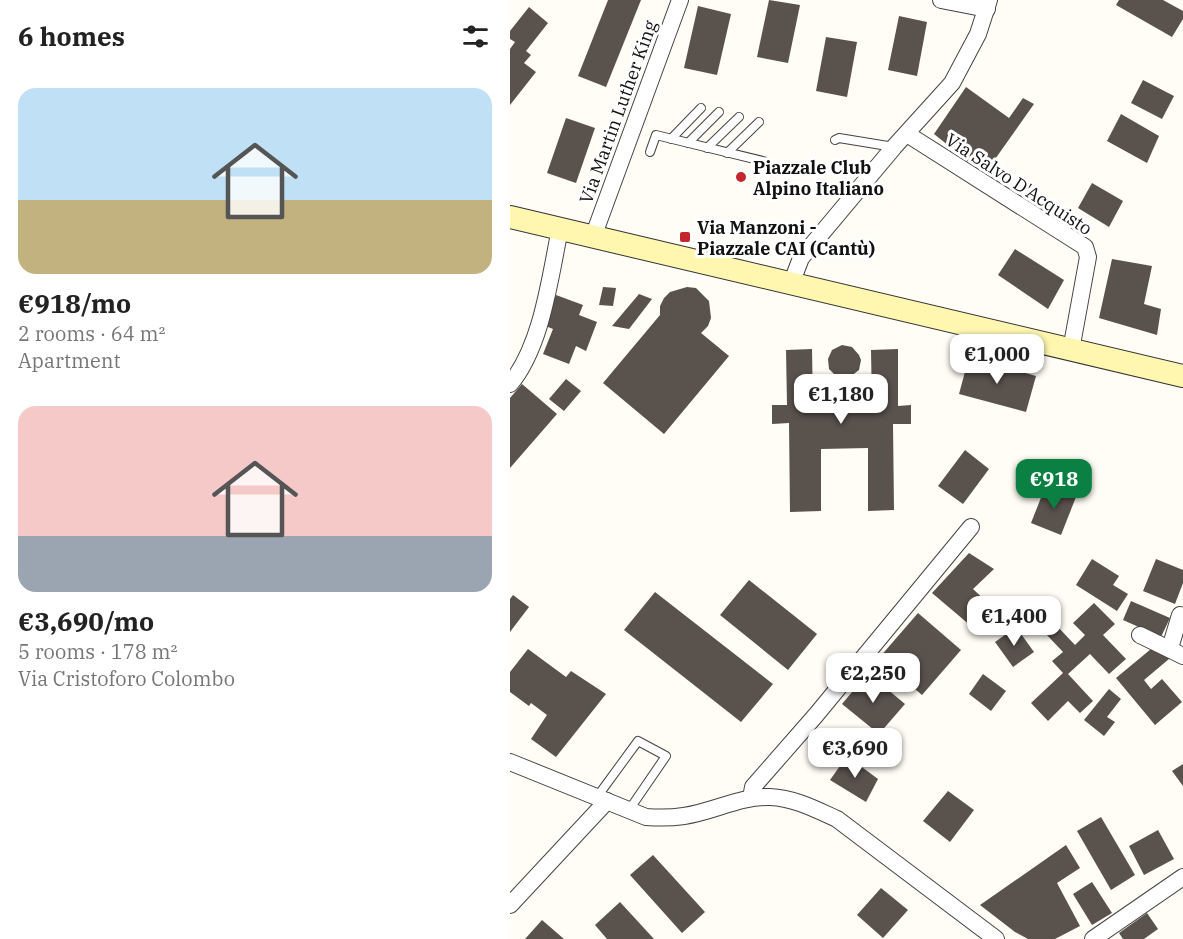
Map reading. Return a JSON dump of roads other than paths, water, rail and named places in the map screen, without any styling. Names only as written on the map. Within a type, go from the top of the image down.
[{"type":"main road","points":[[510,217],[1183,376]]},
{"type":"street","name":"Via Martin Luther King","points":[[593,237],[680,0]]},
{"type":"street","points":[[791,284],[801,258],[952,82],[978,34],[988,4],[942,0]]},
{"type":"street","name":"Via Salvo D'Acquisto","points":[[907,134],[1085,247],[1088,257],[1071,350]]},
{"type":"street","points":[[510,384],[516,377],[537,332],[560,229]]},
{"type":"street","points":[[751,798],[753,787],[816,715],[971,528]]},
{"type":"street","points":[[1140,635],[1176,652],[1180,615]]},
{"type":"street","points":[[510,762],[646,816],[663,818],[685,816],[751,798],[770,797],[791,800],[837,819],[996,939]]},
{"type":"street","points":[[510,905],[602,799]]},
{"type":"street","points":[[1093,939],[1183,878]]},
{"type":"lane","points":[[671,139],[701,108]]},
{"type":"lane","points":[[688,143],[718,112]]},
{"type":"lane","points":[[707,148],[739,117]]},
{"type":"lane","points":[[727,153],[759,122]]},
{"type":"lane","points":[[650,152],[656,135],[767,162]]},
{"type":"lane","points":[[835,140],[839,138],[894,147]]},
{"type":"lane","points":[[602,799],[638,741],[666,756],[629,810]]},
{"type":"place","name":"Piazzale Club Alpino Italiano","points":[[741,177]]},
{"type":"place","name":"Via Manzoni - Piazzale CAI (Cantù)","points":[[685,237]]}]
